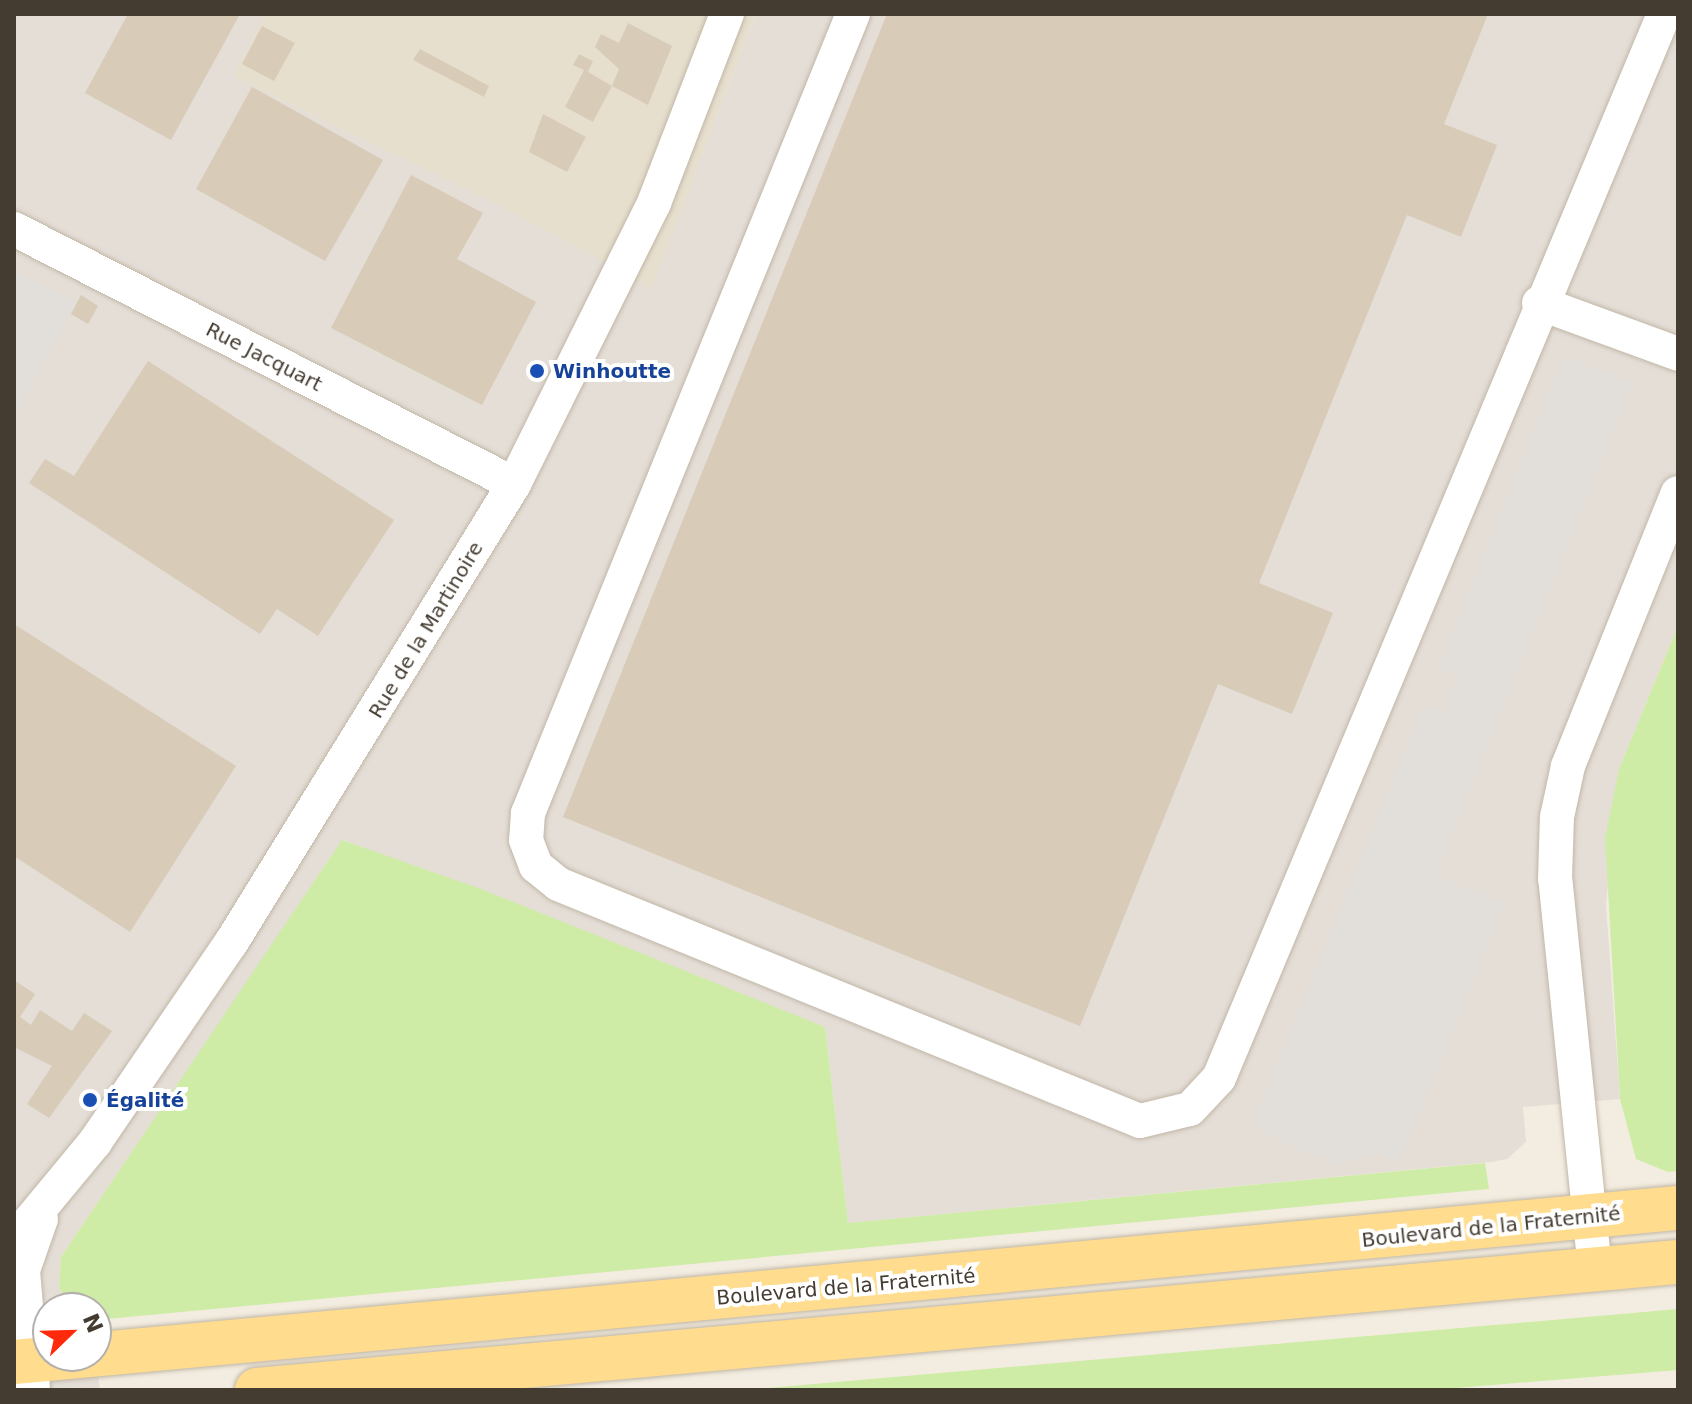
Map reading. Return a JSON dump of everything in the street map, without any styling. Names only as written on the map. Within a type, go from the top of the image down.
[{"type":"main road","name":"Boulevard de la Fraternité","points":[[26,1371],[1678,1208]]},
{"type":"main road","points":[[257,1390],[1678,1262]]},
{"type":"street","name":"Rue de la Martinoire","points":[[14,1240],[49,1204],[158,1054],[254,908],[514,484],[648,215],[727,14]]},
{"type":"street","points":[[853,14],[528,813],[530,852],[536,866],[558,884],[1126,1120],[1157,1121],[1190,1109],[1219,1078],[1539,303],[1664,14]]},
{"type":"street","name":"Rue Jacquart","points":[[14,229],[514,484]]},
{"type":"street","points":[[1539,303],[1678,354]]},
{"type":"street","points":[[1595,1270],[1555,879],[1557,817],[1568,766],[1678,493]]},
{"type":"street","name":"Rue de la Martinoire","points":[[26,1371],[23,1270],[49,1204]]},
{"type":"shaded area","points":[[14,14],[266,14],[233,76],[491,201],[652,288],[756,14],[1678,14],[1678,626],[1619,769],[1606,905],[1620,1099],[1523,1107],[1526,1142],[1507,1159],[1492,1162],[848,1223],[825,1027],[343,840],[61,1257],[59,1288],[62,1292],[32,1292],[32,1372],[98,1372],[100,1390],[14,1390]]},
{"type":"shaded area","points":[[266,14],[756,14],[652,289],[491,201],[232,76]]},
{"type":"shaded area","points":[[14,270],[77,302],[14,415]]},
{"type":"shaded area","points":[[1563,356],[1632,383],[1436,875],[1504,905],[1399,1162],[1378,1152],[1336,1165],[1252,1127],[1423,705],[1444,712],[1458,677],[1438,668]]},
{"type":"green space","points":[[1678,626],[1678,1171],[1668,1172],[1636,1159],[1620,1099],[1605,838],[1619,769]]},
{"type":"green space","points":[[342,840],[481,889],[825,1027],[848,1223],[1485,1163],[1489,1189],[112,1318],[112,1292],[62,1292],[59,1288],[61,1257]]},
{"type":"green space","points":[[1678,1309],[1678,1370],[1431,1390],[746,1390]]},
{"type":"building","points":[[128,14],[240,14],[171,140],[85,93]]},
{"type":"building","points":[[887,14],[1488,14],[1444,124],[1497,145],[1461,237],[1407,215],[1259,583],[1333,613],[1292,714],[1218,684],[1080,1026],[563,817]]},
{"type":"building","points":[[628,23],[672,46],[648,105],[612,86],[619,69],[595,47],[601,34],[619,43]]},
{"type":"building","points":[[262,26],[295,43],[274,81],[242,64]]},
{"type":"building","points":[[420,49],[489,86],[484,97],[413,60]]},
{"type":"building","points":[[579,54],[593,61],[588,72],[612,86],[593,122],[565,107],[584,70],[573,65]]},
{"type":"building","points":[[252,87],[383,160],[325,261],[196,189]]},
{"type":"building","points":[[543,114],[586,137],[567,172],[529,152]]},
{"type":"building","points":[[411,175],[483,213],[457,259],[536,302],[482,405],[331,328]]},
{"type":"building","points":[[81,295],[98,306],[88,324],[71,314]]},
{"type":"building","points":[[148,361],[394,520],[318,636],[277,609],[260,634],[29,483],[45,459],[74,476]]},
{"type":"building","points":[[14,624],[236,766],[130,932],[14,856]]},
{"type":"building","points":[[14,980],[35,994],[20,1017],[31,1025],[40,1010],[72,1031],[84,1013],[112,1031],[49,1118],[27,1104],[52,1066],[14,1047]]},
{"type":"place","name":"Winhoutte","points":[[537,371]]},
{"type":"place","name":"Égalité","points":[[90,1100]]}]
